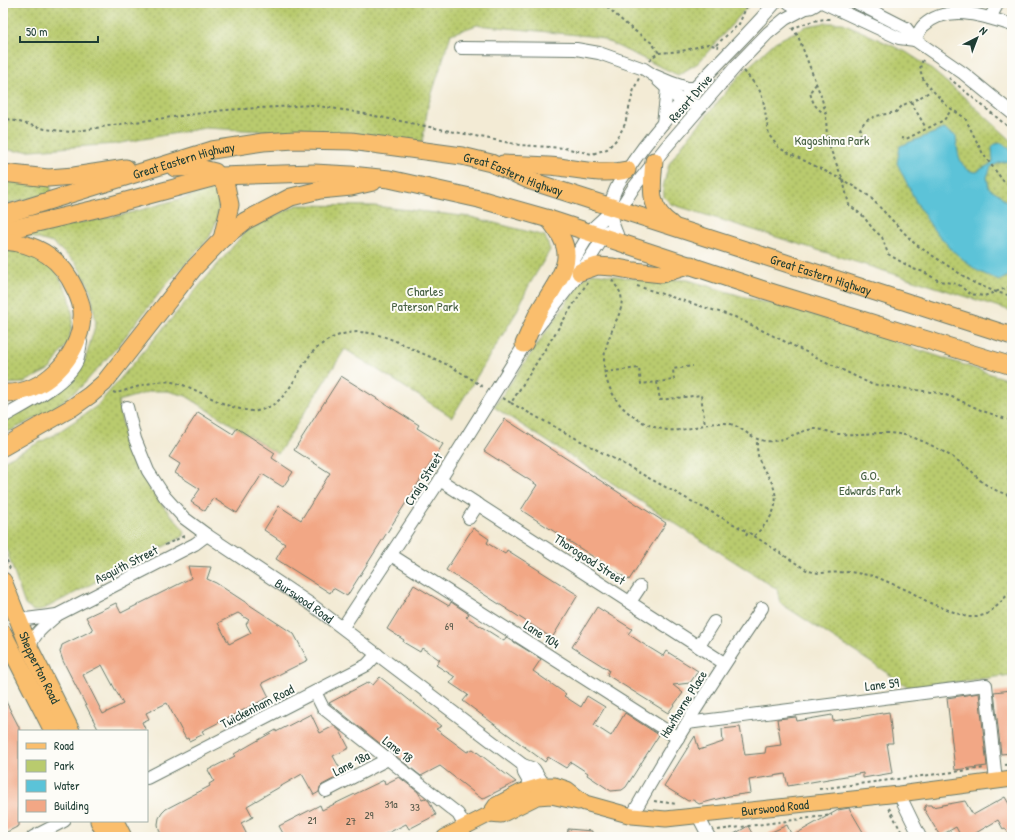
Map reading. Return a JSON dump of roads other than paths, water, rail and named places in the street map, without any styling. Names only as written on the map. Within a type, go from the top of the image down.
[{"type":"highway","name":"Great Eastern Highway","points":[[3,215],[152,170],[212,150],[263,142],[295,140],[351,141],[454,155],[491,163],[613,214],[674,227],[1012,336]]},
{"type":"highway","points":[[3,173],[48,178],[74,176],[123,169],[212,150]]},
{"type":"highway","points":[[654,161],[652,180],[654,204],[664,220],[674,227]]},
{"type":"highway","points":[[491,163],[559,167],[591,172],[616,172],[627,170]]},
{"type":"highway","points":[[152,170],[195,167],[215,172],[226,186],[230,205],[222,239]]},
{"type":"highway","name":"Great Eastern Highway","points":[[3,231],[104,207],[218,176],[314,173],[389,179],[479,199],[590,231],[771,292],[1012,366]]},
{"type":"highway","points":[[4,445],[74,407],[104,383],[194,268],[222,239],[245,221],[291,197],[320,190],[351,187],[389,179]]},
{"type":"highway","points":[[524,344],[540,309],[565,264],[566,255],[564,242],[549,219]]},
{"type":"highway","points":[[3,241],[30,245],[56,261],[69,275],[79,297],[82,317],[76,344],[66,362],[54,374],[39,385],[26,390],[3,393]]},
{"type":"highway","points":[[586,276],[597,266],[662,274],[691,265]]},
{"type":"highway","name":"Shepperton Road","points":[[3,581],[30,649],[70,730]]},
{"type":"highway","name":"Shepperton Road","points":[[5,641],[52,730]]},
{"type":"highway","points":[[100,822],[107,837]]},
{"type":"highway","points":[[116,822],[123,837]]},
{"type":"main road","name":"Burswood Road","points":[[540,791],[632,816],[666,819],[899,794],[995,774],[1012,779]]},
{"type":"main road","points":[[444,837],[490,814],[496,805],[540,791]]},
{"type":"street","name":"Resort Drive","points":[[613,214],[616,187],[663,123],[775,3]]},
{"type":"street","points":[[789,3],[804,9]]},
{"type":"street","name":"Resort Drive","points":[[613,214],[654,161],[701,106],[737,65],[768,33],[785,19],[818,3]]},
{"type":"street","points":[[824,3],[899,38],[915,40]]},
{"type":"street","points":[[857,3],[906,28],[915,40],[963,72],[1012,113]]},
{"type":"street","points":[[990,18],[998,3]]},
{"type":"street","points":[[915,40],[922,27],[936,18],[956,13],[972,14],[1012,25]]},
{"type":"street","points":[[461,48],[576,50],[599,53],[687,88],[695,88]]},
{"type":"street","points":[[648,72],[682,102],[701,106]]},
{"type":"street","points":[[663,123],[667,89]]},
{"type":"street","points":[[613,214],[620,242]]},
{"type":"street","name":"Craig Street","points":[[343,627],[440,480],[524,344],[590,231],[613,214]]},
{"type":"street","name":"Craig Street","points":[[524,344],[586,276],[590,231]]},
{"type":"street","points":[[3,417],[46,392],[64,377],[76,362],[82,340],[82,317]]},
{"type":"street","name":"Burswood Road","points":[[127,407],[135,439],[148,471],[173,507],[184,518],[343,627],[523,765],[524,773],[540,791]]},
{"type":"street","name":"Thorogood Street","points":[[440,480],[724,663]]},
{"type":"street","points":[[469,518],[478,504]]},
{"type":"street","name":"Asquith Street","points":[[30,649],[31,642],[34,637],[57,615],[195,544],[207,535]]},
{"type":"street","name":"Lane 104","points":[[391,555],[415,574],[432,575],[678,738]]},
{"type":"street","points":[[630,602],[640,587]]},
{"type":"street","name":"Hawthorne Place","points":[[632,816],[724,663],[762,608]]},
{"type":"street","name":"Asquith Street","points":[[17,617],[18,615],[26,620],[57,615]]},
{"type":"street","points":[[5,641],[14,638],[17,617]]},
{"type":"street","points":[[699,646],[714,622]]},
{"type":"street","name":"Twickenham Road","points":[[148,777],[367,665],[377,654]]},
{"type":"street","name":"Lane 59","points":[[687,723],[986,685],[995,774]]},
{"type":"street","name":"Lane 18","points":[[315,692],[323,708],[458,814],[465,826]]},
{"type":"street","name":"Lane 18a","points":[[326,791],[388,759]]},
{"type":"street","points":[[899,794],[920,837]]},
{"type":"street","points":[[698,816],[708,837]]},
{"type":"street","points":[[33,837],[62,822]]},
{"type":"water","points":[[944,129],[956,136],[960,159],[966,168],[971,171],[977,172],[993,162],[992,148],[995,144],[1002,143],[1010,149],[1011,157],[1009,161],[999,163],[991,167],[987,177],[989,188],[999,194],[1012,208],[1012,274],[999,281],[976,270],[953,251],[933,229],[916,202],[897,163],[900,146]]},
{"type":"park label","name":"Kagoshima Park","points":[[832,140]]},
{"type":"park label","name":"Charles Paterson Park","points":[[425,298]]},
{"type":"park label","name":"G.O. Edwards Park","points":[[870,482]]}]
